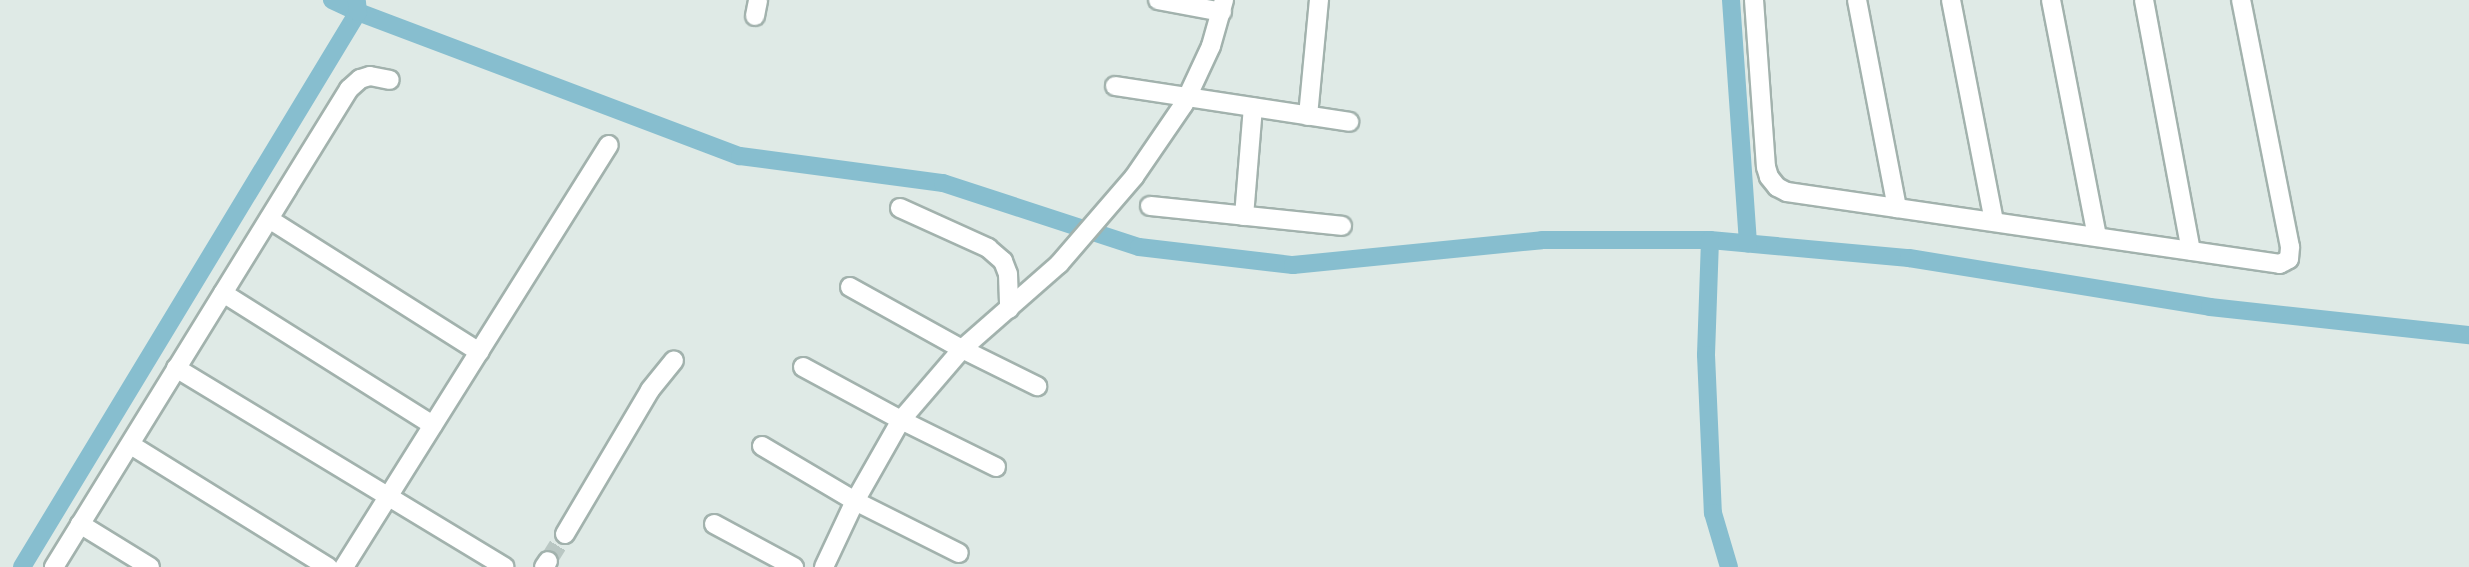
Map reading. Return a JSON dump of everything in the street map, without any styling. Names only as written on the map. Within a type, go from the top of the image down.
[{"type":"street","points":[[824,567],[855,501],[901,420],[962,350],[1059,264],[1134,177],[1187,97],[1211,46],[1223,6],[1158,0]]},
{"type":"street","points":[[1308,116],[1319,0]]},
{"type":"street","points":[[1754,0],[1769,177],[1776,187],[1787,192],[2280,264],[2289,259],[2290,247],[2241,0]]},
{"type":"street","points":[[1857,0],[1897,208]]},
{"type":"street","points":[[1951,0],[1994,222]]},
{"type":"street","points":[[2051,0],[2097,237]]},
{"type":"street","points":[[2144,0],[2191,251]]},
{"type":"street","points":[[54,567],[349,89],[360,79],[370,76],[390,80]]},
{"type":"street","points":[[1115,86],[1349,122]]},
{"type":"street","points":[[1244,216],[1253,107]]},
{"type":"street","points":[[344,567],[609,145]]},
{"type":"street","points":[[1150,206],[1342,226]]},
{"type":"street","points":[[900,208],[988,248],[1003,261],[1008,274],[1009,309]]},
{"type":"street","points":[[269,219],[479,352]]},
{"type":"street","points":[[850,287],[962,350],[1037,386]]},
{"type":"street","points":[[223,293],[433,425]]},
{"type":"street","points":[[565,534],[650,390],[674,360]]},
{"type":"street","points":[[803,367],[901,420],[996,467]]},
{"type":"street","points":[[176,368],[504,567]]},
{"type":"street","points":[[131,445],[328,567]]},
{"type":"street","points":[[762,446],[855,501],[959,552]]},
{"type":"street","points":[[80,524],[150,567]]},
{"type":"street","points":[[714,524],[794,567]]},
{"type":"waterway","points":[[332,0],[358,12],[740,156],[943,183],[1139,247],[1293,265],[1542,240],[1710,240],[1909,258],[2210,307],[2469,335]]},
{"type":"waterway","points":[[1731,0],[1748,243]]},
{"type":"waterway","points":[[22,567],[358,12],[357,2]]},
{"type":"waterway","points":[[1710,240],[1706,355],[1713,513],[1729,567]]},
{"type":"tunnel","points":[[548,561],[565,534]]}]
